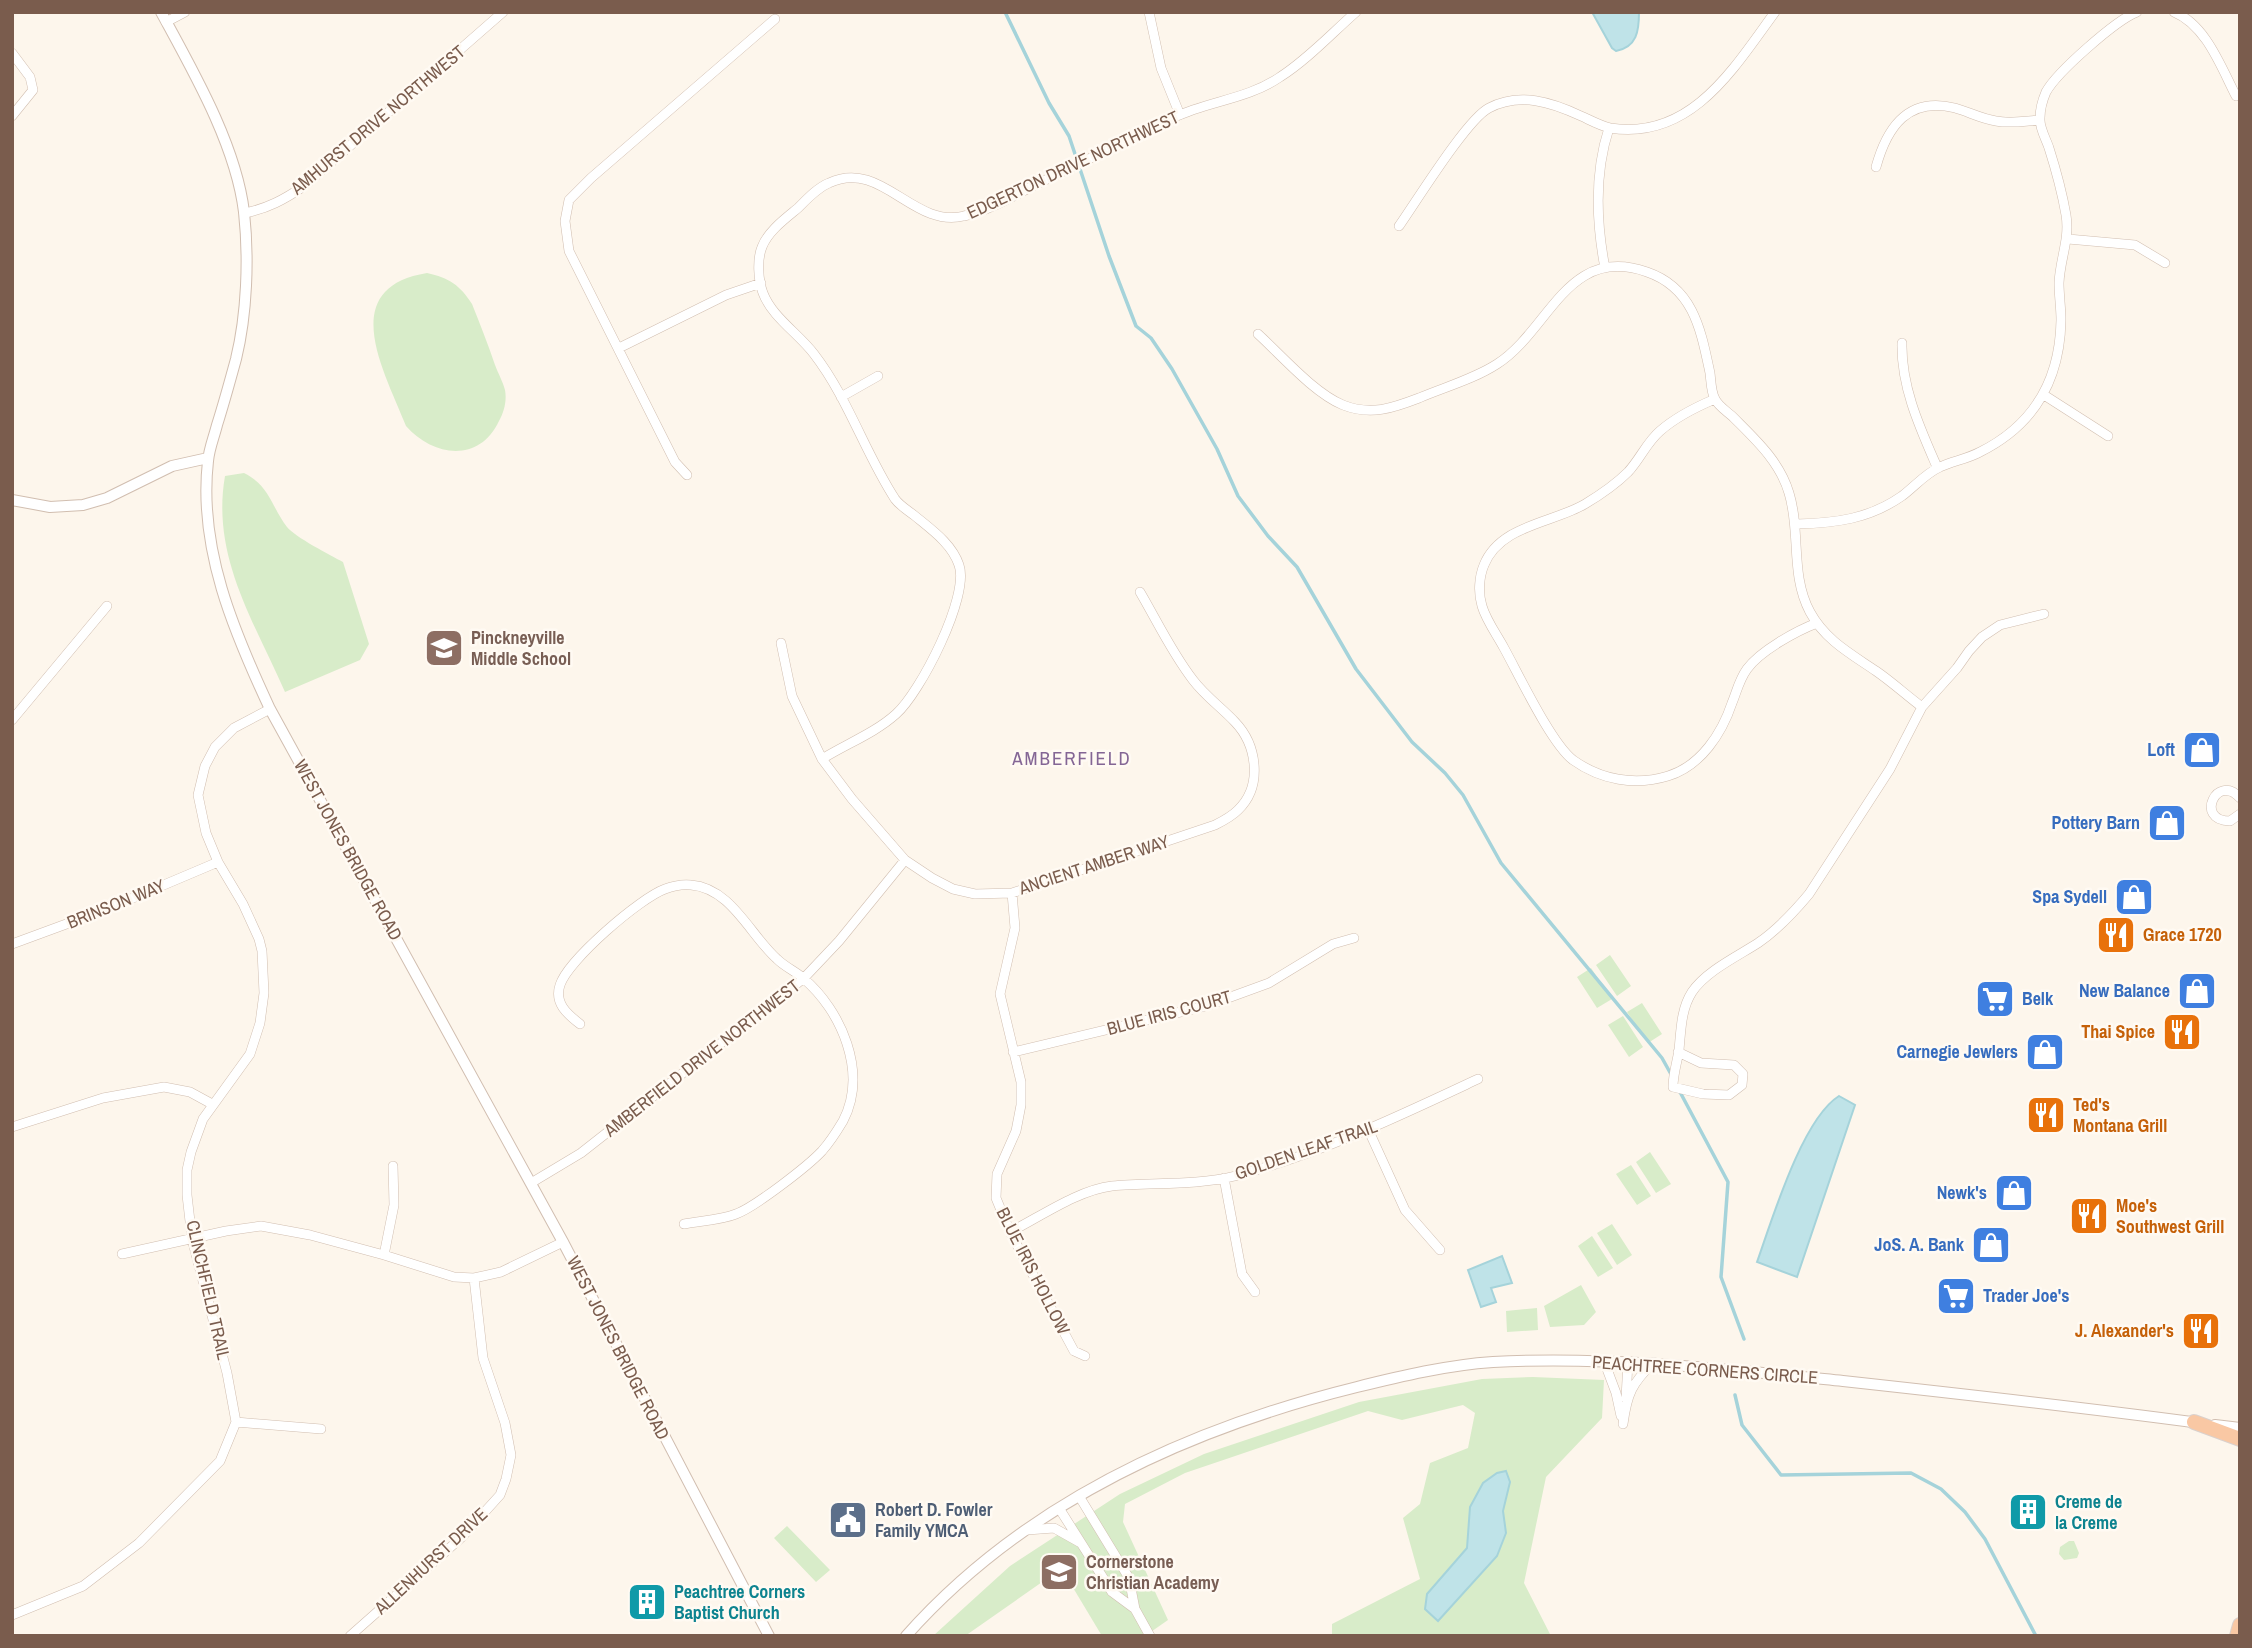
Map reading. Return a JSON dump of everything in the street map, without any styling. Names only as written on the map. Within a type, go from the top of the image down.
[{"type":"highway","points":[[2194,1422],[2240,1439]]},
{"type":"highway","points":[[2237,1636],[2240,1625]]},
{"type":"street","points":[[164,17],[185,12]]},
{"type":"street","name":"AMHURST DRIVE NORTHWEST","points":[[244,213],[257,211],[285,199],[304,186],[503,12]]},
{"type":"street","points":[[1149,12],[1161,68],[1180,115]]},
{"type":"street","name":"EDGERTON DRIVE NORTHWEST","points":[[822,759],[895,716],[915,692],[956,607],[962,587],[960,567],[951,550],[937,535],[897,502],[841,397],[814,354],[769,304],[761,283],[762,245],[783,221],[816,191],[830,182],[860,177],[874,181],[936,217],[963,217],[1011,197],[1180,115],[1244,96],[1281,77],[1356,12]]},
{"type":"street","points":[[1399,226],[1471,124],[1487,109],[1520,100],[1538,100],[1558,105],[1609,128],[1637,128],[1664,123],[1685,114],[1711,93],[1775,12]]},
{"type":"street","points":[[1797,524],[1852,520],[1874,512],[1901,496],[1937,467],[1980,452],[2004,437],[2025,420],[2044,395],[2053,372],[2059,344],[2059,281],[2068,239],[2059,184],[2039,120],[2047,92],[2057,78],[2110,29],[2137,12]]},
{"type":"street","points":[[2174,12],[2190,21],[2203,36],[2236,96]]},
{"type":"street","name":"WEST JONES BRIDGE ROAD","points":[[164,17],[219,126],[239,183],[244,213],[246,296],[236,357],[208,458],[206,489],[209,530],[221,587],[245,654],[270,709],[564,1242],[769,1636]]},
{"type":"street","points":[[687,475],[675,463],[569,251],[565,220],[569,200],[601,169],[775,19]]},
{"type":"street","points":[[12,53],[30,77],[33,90],[12,116]]},
{"type":"street","points":[[1876,167],[1882,144],[1890,130],[1911,111],[1923,107],[1954,108],[2008,123],[2039,120]]},
{"type":"street","points":[[1605,268],[1599,238],[1598,195],[1604,144],[1609,128]]},
{"type":"street","points":[[2068,239],[2135,245],[2165,263]]},
{"type":"street","points":[[1258,334],[1317,388],[1340,404],[1358,410],[1373,411],[1392,408],[1497,364],[1536,327],[1569,285],[1584,275],[1605,268],[1632,268],[1649,272],[1668,282],[1683,294],[1701,328],[1715,399],[1773,459],[1789,491],[1797,524],[1797,564],[1808,610],[1817,624],[1840,648],[1891,682],[1922,707]]},
{"type":"street","points":[[619,348],[726,295],[761,283]]},
{"type":"street","points":[[1902,343],[1902,362],[1907,386],[1937,467]]},
{"type":"street","points":[[841,397],[878,376]]},
{"type":"street","points":[[2044,395],[2108,436]]},
{"type":"street","points":[[1715,399],[1669,423],[1627,472],[1587,503],[1528,527],[1500,542],[1484,565],[1480,583],[1482,609],[1552,734],[1570,758],[1590,771],[1632,782],[1670,776],[1690,765],[1716,739],[1748,668],[1759,657],[1798,632],[1817,624]]},
{"type":"street","points":[[12,500],[50,507],[82,505],[107,498],[172,466],[208,458]]},
{"type":"street","name":"ANCIENT AMBER WAY","points":[[781,643],[792,696],[822,759],[852,799],[905,860],[953,889],[975,894],[1012,893],[1216,825],[1238,811],[1248,797],[1254,781],[1253,749],[1237,723],[1194,682],[1140,592]]},
{"type":"street","points":[[12,720],[107,606]]},
{"type":"street","points":[[1678,1052],[1701,1063],[1734,1065],[1743,1074],[1742,1085],[1729,1095],[1703,1094],[1673,1087],[1683,1016],[1693,990],[1731,958],[1759,943],[1793,913],[1809,894],[1890,769],[1922,707],[1982,637],[2000,625],[2044,614]]},
{"type":"street","name":"CLINCHFIELD TRAIL","points":[[236,1422],[227,1373],[192,1238],[187,1170],[203,1119],[250,1054],[260,1023],[264,993],[259,939],[243,904],[218,862],[206,833],[198,795],[205,766],[215,747],[234,728],[270,709]]},
{"type":"street","points":[[2240,798],[2232,792],[2222,791],[2214,796],[2211,805],[2213,814],[2220,820],[2230,821],[2240,814]]},
{"type":"street","name":"AMBERFIELD DRIVE NORTHWEST","points":[[531,1183],[581,1153],[804,978],[839,941],[905,860]]},
{"type":"street","name":"BRINSON WAY","points":[[12,944],[107,909],[218,862]]},
{"type":"street","points":[[580,1024],[564,1012],[559,999],[560,984],[579,959],[612,925],[654,895],[677,885],[707,888],[732,906],[777,960],[804,978],[831,1011],[846,1039],[852,1070],[851,1106],[838,1130],[821,1152],[771,1192],[736,1214],[684,1224]]},
{"type":"street","name":"BLUE IRIS HOLLOW","points":[[1012,893],[1015,928],[1000,994],[1021,1082],[1021,1105],[1016,1131],[997,1174],[996,1198],[1010,1232],[1073,1351],[1085,1356]]},
{"type":"street","name":"BLUE IRIS COURT","points":[[1013,1052],[1206,1006],[1269,983],[1333,944],[1354,938]]},
{"type":"street","name":"GOLDEN LEAF TRAIL","points":[[1010,1232],[1088,1192],[1110,1186],[1224,1178],[1295,1157],[1368,1129],[1478,1079]]},
{"type":"street","points":[[12,1127],[103,1098],[164,1087],[190,1093],[212,1104]]},
{"type":"street","points":[[1368,1129],[1405,1210],[1440,1250]]},
{"type":"street","points":[[384,1255],[394,1205],[393,1167]]},
{"type":"street","points":[[1224,1178],[1242,1273],[1255,1292]]},
{"type":"street","points":[[122,1254],[261,1226],[310,1235],[454,1277],[474,1278],[501,1272],[564,1242]]},
{"type":"street","name":"ALLENHURST DRIVE","points":[[350,1636],[462,1537],[500,1495],[506,1479],[511,1455],[505,1423],[483,1358],[474,1278]]},
{"type":"street","points":[[1604,1361],[1616,1393],[1623,1424],[1628,1362]]},
{"type":"street","name":"PEACHTREE CORNERS CIRCLE","points":[[906,1636],[937,1601],[990,1556],[1059,1508],[1123,1470],[1170,1448],[1306,1400],[1400,1376],[1489,1362],[1654,1362],[1927,1390],[2240,1428]]},
{"type":"street","points":[[1626,1400],[1654,1362]]},
{"type":"street","points":[[12,1615],[83,1586],[139,1544],[220,1461],[236,1422],[321,1429]]},
{"type":"street","points":[[1079,1496],[1129,1578],[1135,1609],[1150,1636]]},
{"type":"street","points":[[1059,1508],[1112,1592],[1135,1609]]},
{"type":"street","points":[[1026,1531],[1054,1528],[1082,1544]]},
{"type":"green space","points":[[427,273],[453,283],[472,304],[505,390],[504,410],[499,421],[490,435],[480,444],[468,449],[442,449],[429,444],[406,426],[379,358],[374,335],[374,314],[382,296],[399,282]]},
{"type":"green space","points":[[244,473],[265,490],[291,531],[343,562],[369,644],[360,660],[285,692],[238,587],[224,534],[222,505],[225,476]]},
{"type":"green space","points":[[1610,955],[1631,986],[1617,996],[1596,965]]},
{"type":"green space","points":[[1591,968],[1612,999],[1597,1008],[1577,977]]},
{"type":"green space","points":[[1642,1003],[1662,1034],[1648,1043],[1627,1012]]},
{"type":"green space","points":[[1623,1016],[1643,1047],[1629,1057],[1608,1025]]},
{"type":"green space","points":[[1650,1152],[1671,1184],[1656,1193],[1636,1162]]},
{"type":"green space","points":[[1631,1165],[1651,1196],[1637,1205],[1616,1174]]},
{"type":"green space","points":[[1612,1224],[1632,1255],[1617,1265],[1597,1233]]},
{"type":"green space","points":[[1592,1236],[1613,1268],[1598,1277],[1578,1246]]},
{"type":"green space","points":[[1581,1285],[1596,1312],[1584,1325],[1550,1327],[1544,1306]]},
{"type":"green space","points":[[1537,1308],[1538,1330],[1507,1332],[1506,1311]]},
{"type":"green space","points":[[1533,1377],[1604,1380],[1602,1418],[1546,1477],[1524,1583],[1551,1636],[1332,1636],[1332,1624],[1420,1579],[1403,1518],[1420,1504],[1430,1463],[1468,1448],[1475,1413],[1463,1405],[1402,1420],[1368,1411],[1185,1473],[1125,1504],[1123,1522],[1168,1620],[1145,1636],[1102,1636],[1066,1576],[1045,1580],[965,1636],[933,1636],[1010,1566],[1120,1494],[1204,1454],[1359,1402],[1482,1379]]},
{"type":"green space","points":[[787,1526],[830,1570],[816,1582],[774,1538]]},
{"type":"green space","points":[[2074,1541],[2079,1553],[2077,1558],[2064,1560],[2059,1554],[2060,1547]]},
{"type":"water","points":[[1592,12],[1639,12],[1633,42],[1616,51]]},
{"type":"water","points":[[1839,1096],[1855,1105],[1797,1277],[1757,1262],[1801,1148],[1825,1108]]},
{"type":"water","points":[[1502,1256],[1512,1283],[1491,1288],[1496,1302],[1481,1307],[1468,1270]]},
{"type":"water","points":[[1506,1471],[1510,1482],[1503,1511],[1506,1533],[1497,1556],[1438,1621],[1425,1609],[1427,1594],[1467,1548],[1470,1507],[1483,1483],[1497,1473]]},
{"type":"waterway","points":[[1005,12],[1049,103],[1069,136],[1109,256],[1136,326],[1151,338],[1172,369],[1217,449],[1238,496],[1268,536],[1297,567],[1356,669],[1412,742],[1445,773],[1463,795],[1501,863],[1662,1058],[1672,1076]]},
{"type":"waterway","points":[[1680,1092],[1728,1182],[1721,1277],[1744,1339]]},
{"type":"waterway","points":[[1735,1395],[1742,1425],[1781,1475],[1911,1473],[1941,1489],[1965,1512],[1985,1539],[2036,1636]]},
{"type":"place","name":"Pinckneyville Middle School","points":[[444,648]]},
{"type":"place","name":"Loft","points":[[2202,750]]},
{"type":"place","name":"Pottery Barn","points":[[2167,823]]},
{"type":"place","name":"Spa Sydell","points":[[2134,897]]},
{"type":"place","name":"Grace 1720","points":[[2116,935]]},
{"type":"place","name":"New Balance","points":[[2197,991]]},
{"type":"place","name":"Belk","points":[[1995,999]]},
{"type":"place","name":"Thai Spice","points":[[2182,1032]]},
{"type":"place","name":"Carnegie Jewlers","points":[[2045,1052]]},
{"type":"place","name":"Ted's Montana Grill","points":[[2046,1115]]},
{"type":"place","name":"Newk's","points":[[2014,1193]]},
{"type":"place","name":"Moe's Southwest Grill","points":[[2089,1216]]},
{"type":"place","name":"JoS. A. Bank","points":[[1991,1245]]},
{"type":"place","name":"Trader Joe's","points":[[1956,1296]]},
{"type":"place","name":"J. Alexander's","points":[[2201,1331]]},
{"type":"place","name":"Creme de la Creme","points":[[2028,1512]]},
{"type":"place","name":"Robert D. Fowler Family YMCA","points":[[848,1520]]},
{"type":"place","name":"Cornerstone Christian Academy","points":[[1059,1572]]},
{"type":"place","name":"Peachtree Corners Baptist Church","points":[[647,1602]]},
{"type":"district","name":"AMBERFIELD","points":[[1072,758]]}]
